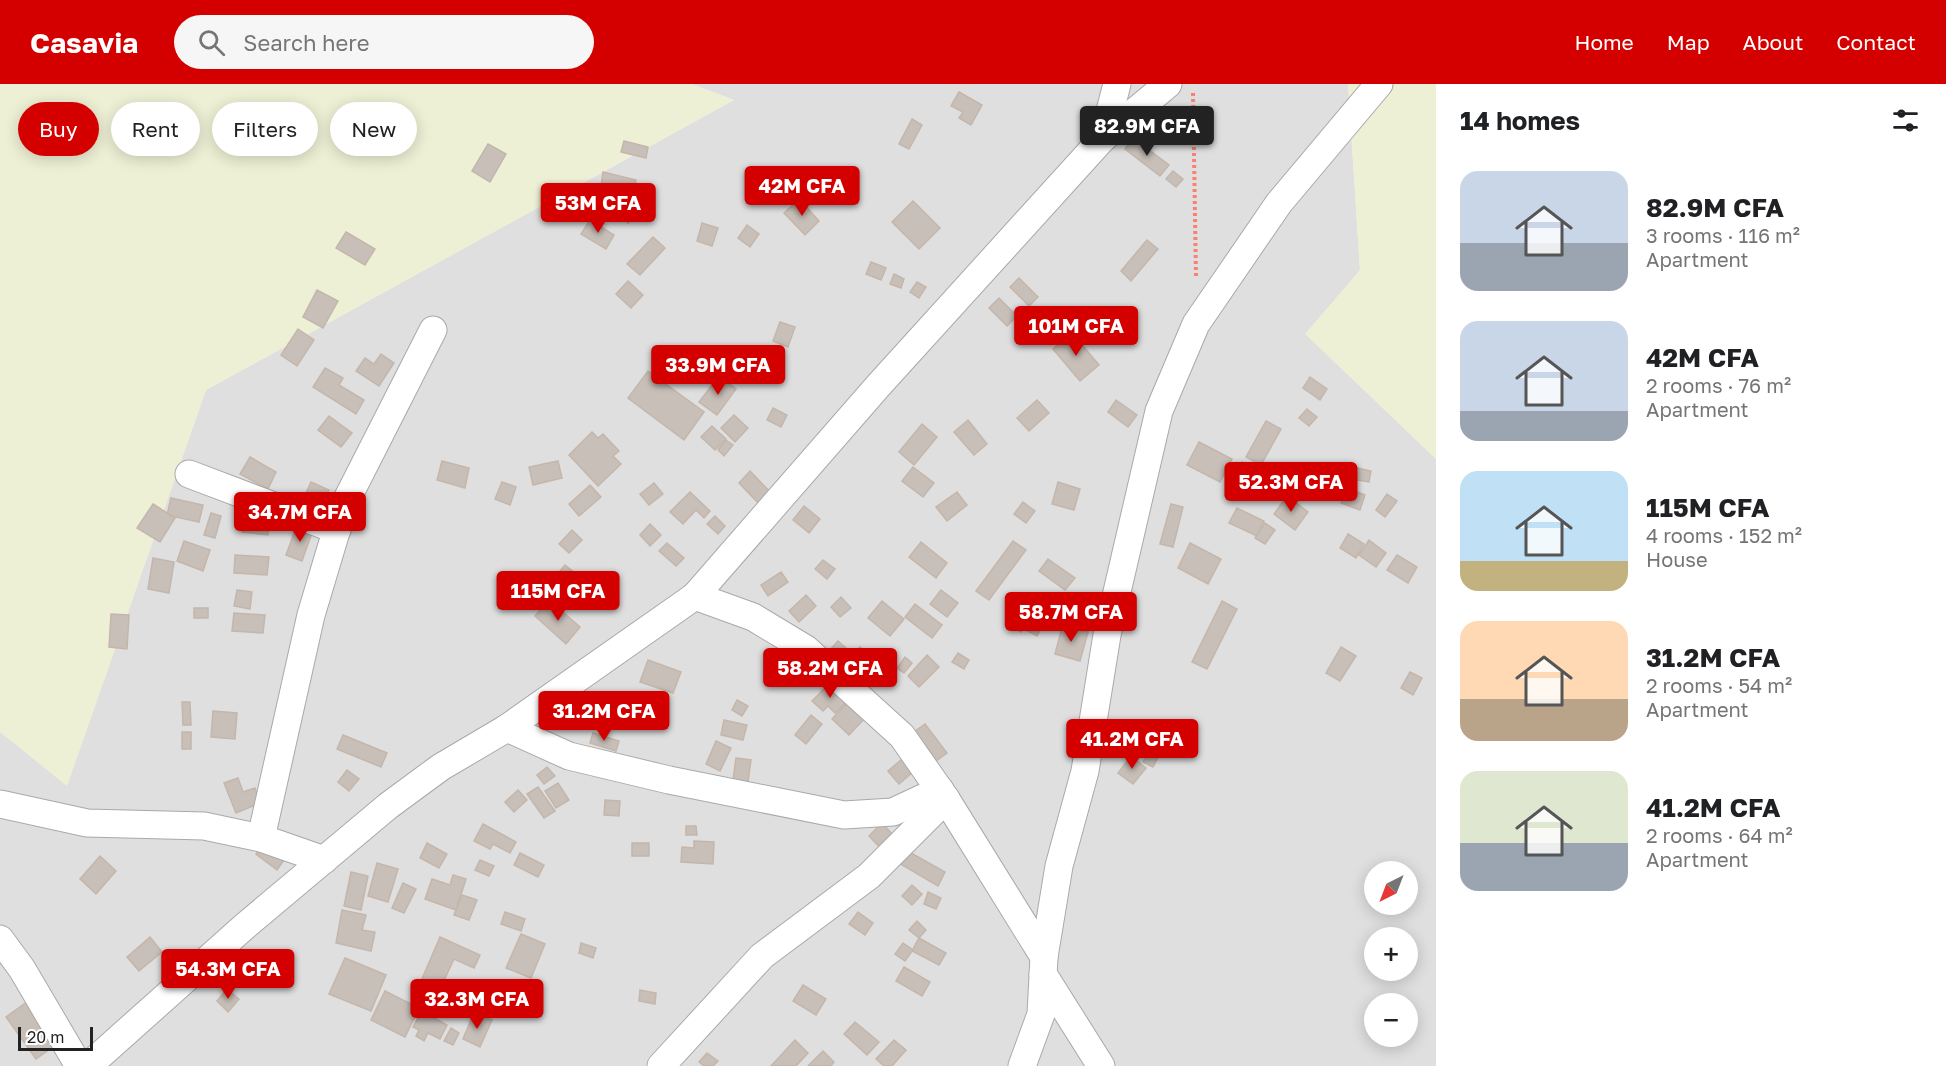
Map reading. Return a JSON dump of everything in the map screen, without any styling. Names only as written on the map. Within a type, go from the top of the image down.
[{"type":"street","points":[[1103,138],[1117,84]]},
{"type":"street","points":[[88,1066],[388,806],[441,767],[507,728],[695,596],[878,386],[1103,138],[1167,84]]},
{"type":"street","points":[[1022,1066],[1041,1014],[1043,966],[1059,866],[1086,771],[1107,634],[1159,411],[1196,324],[1279,203],[1379,84]]},
{"type":"street","points":[[261,838],[311,615],[344,505],[433,330]]},
{"type":"street","points":[[189,474],[337,530]]},
{"type":"street","points":[[695,596],[753,617],[806,649],[902,736],[943,794],[1101,1066]]},
{"type":"street","points":[[507,728],[569,756],[669,780],[844,815],[893,812],[943,794]]},
{"type":"street","points":[[661,1066],[762,956],[869,876],[943,794]]},
{"type":"street","points":[[0,804],[87,823],[204,826],[261,838],[324,860]]},
{"type":"street","points":[[0,939],[22,969],[79,1066]]},
{"type":"path","points":[[1193,84],[1196,324]]},
{"type":"shaded area","points":[[692,84],[1348,84],[1360,270],[1306,334],[1436,459],[1436,1066],[0,1066],[0,732],[67,785],[206,390],[734,100]]},
{"type":"green space","points":[[0,84],[692,84],[734,100],[206,390],[67,786],[0,732]]},
{"type":"green space","points":[[1348,84],[1436,84],[1436,459],[1305,334],[1360,270]]},
{"type":"building","points":[[959,92],[982,105],[971,125],[959,118],[963,112],[951,106]]},
{"type":"building","points":[[912,119],[922,125],[909,149],[899,144]]},
{"type":"building","points":[[1133,138],[1169,165],[1160,176],[1125,149]]},
{"type":"building","points":[[624,141],[648,147],[646,158],[621,152]]},
{"type":"building","points":[[488,144],[506,154],[490,182],[472,171]]},
{"type":"building","points":[[1173,171],[1183,179],[1176,187],[1166,179]]},
{"type":"building","points":[[603,172],[636,180],[633,193],[601,186]]},
{"type":"building","points":[[799,199],[819,221],[805,235],[784,213]]},
{"type":"building","points":[[913,201],[940,228],[919,249],[892,222]]},
{"type":"building","points":[[624,206],[634,214],[628,223],[617,215]]},
{"type":"building","points":[[590,220],[614,235],[606,249],[581,234]]},
{"type":"building","points":[[702,223],[718,228],[712,246],[697,241]]},
{"type":"building","points":[[747,225],[759,234],[750,247],[738,238]]},
{"type":"building","points":[[346,232],[375,249],[365,265],[336,248]]},
{"type":"building","points":[[653,237],[665,248],[640,275],[627,264]]},
{"type":"building","points":[[1147,240],[1158,249],[1131,281],[1121,271]]},
{"type":"building","points":[[871,262],[886,268],[881,280],[866,274]]},
{"type":"building","points":[[894,274],[904,279],[901,288],[890,284]]},
{"type":"building","points":[[1019,278],[1038,297],[1029,306],[1010,287]]},
{"type":"building","points":[[628,281],[643,295],[631,308],[616,294]]},
{"type":"building","points":[[917,282],[926,287],[919,298],[910,292]]},
{"type":"building","points":[[317,290],[338,301],[323,328],[303,317]]},
{"type":"building","points":[[999,298],[1017,316],[1007,326],[989,308]]},
{"type":"building","points":[[780,322],[795,327],[788,347],[773,341]]},
{"type":"building","points":[[298,329],[314,340],[297,366],[281,355]]},
{"type":"building","points":[[1072,333],[1099,365],[1080,381],[1053,349]]},
{"type":"building","points":[[381,354],[394,363],[379,386],[356,371],[365,358],[374,364]]},
{"type":"building","points":[[325,368],[343,378],[339,385],[364,400],[356,414],[313,387]]},
{"type":"building","points":[[648,371],[704,412],[684,440],[628,398]]},
{"type":"building","points":[[719,376],[736,389],[717,415],[699,402]]},
{"type":"building","points":[[1310,377],[1327,389],[1320,400],[1303,388]]},
{"type":"building","points":[[1037,400],[1049,413],[1029,431],[1017,418]]},
{"type":"building","points":[[1116,400],[1137,415],[1128,427],[1108,412]]},
{"type":"building","points":[[773,408],[787,415],[781,427],[767,420]]},
{"type":"building","points":[[1307,409],[1317,417],[1309,426],[1299,418]]},
{"type":"building","points":[[734,415],[748,428],[735,442],[721,428]]},
{"type":"building","points":[[329,416],[352,433],[341,447],[318,430]]},
{"type":"building","points":[[968,420],[987,444],[974,455],[954,432]]},
{"type":"building","points":[[1266,421],[1281,429],[1261,465],[1246,457]]},
{"type":"building","points":[[922,424],[937,437],[914,465],[899,452]]},
{"type":"building","points":[[712,426],[726,439],[715,450],[701,437]]},
{"type":"building","points":[[592,432],[598,438],[603,434],[619,451],[613,456],[621,464],[598,486],[569,455]]},
{"type":"building","points":[[726,440],[733,445],[724,456],[718,450]]},
{"type":"building","points":[[1199,442],[1232,459],[1220,482],[1187,465]]},
{"type":"building","points":[[250,457],[276,472],[268,489],[240,474]]},
{"type":"building","points":[[442,461],[469,468],[465,488],[437,480]]},
{"type":"building","points":[[558,461],[562,478],[533,485],[529,467]]},
{"type":"building","points":[[1242,462],[1258,471],[1244,495],[1228,487]]},
{"type":"building","points":[[913,467],[934,483],[923,497],[902,481]]},
{"type":"building","points":[[1353,467],[1371,471],[1369,482],[1351,479]]},
{"type":"building","points":[[750,471],[773,495],[761,506],[739,483]]},
{"type":"building","points":[[311,482],[329,490],[319,511],[302,502]]},
{"type":"building","points":[[502,482],[516,487],[510,505],[495,499]]},
{"type":"building","points":[[1058,482],[1080,489],[1074,510],[1052,504]]},
{"type":"building","points":[[654,483],[663,494],[649,505],[640,494]]},
{"type":"building","points":[[590,485],[601,497],[579,516],[569,504]]},
{"type":"building","points":[[1347,488],[1365,495],[1360,510],[1341,503]]},
{"type":"building","points":[[690,492],[710,511],[704,518],[696,510],[683,524],[670,512]]},
{"type":"building","points":[[957,492],[967,505],[947,521],[936,507]]},
{"type":"building","points":[[1387,494],[1397,501],[1385,517],[1376,510]]},
{"type":"building","points":[[1287,496],[1308,512],[1295,530],[1274,514]]},
{"type":"building","points":[[171,498],[203,505],[199,522],[167,515]]},
{"type":"building","points":[[1023,502],[1035,511],[1026,523],[1014,514]]},
{"type":"building","points":[[153,504],[175,518],[160,542],[137,528]]},
{"type":"building","points":[[1171,504],[1183,507],[1173,547],[1160,544]]},
{"type":"building","points":[[244,506],[271,509],[268,535],[242,532]]},
{"type":"building","points":[[804,506],[820,519],[809,533],[793,520]]},
{"type":"building","points":[[1237,508],[1264,521],[1257,536],[1229,523]]},
{"type":"building","points":[[211,513],[221,516],[215,538],[204,535]]},
{"type":"building","points":[[715,516],[725,526],[718,534],[707,524]]},
{"type":"building","points":[[1265,523],[1275,530],[1265,544],[1255,538]]},
{"type":"building","points":[[650,524],[661,535],[650,546],[640,535]]},
{"type":"building","points":[[297,525],[313,530],[302,561],[286,555]]},
{"type":"building","points":[[572,530],[582,540],[569,553],[559,544]]},
{"type":"building","points":[[1348,534],[1364,544],[1356,558],[1340,548]]},
{"type":"building","points":[[1369,540],[1386,553],[1376,567],[1359,555]]},
{"type":"building","points":[[184,541],[210,550],[203,571],[177,561]]},
{"type":"building","points":[[1013,541],[1026,550],[989,600],[976,591]]},
{"type":"building","points":[[921,542],[947,563],[936,578],[909,557]]},
{"type":"building","points":[[667,543],[684,558],[676,566],[659,551]]},
{"type":"building","points":[[1190,543],[1221,559],[1208,584],[1178,568]]},
{"type":"building","points":[[235,555],[269,557],[267,575],[234,573]]},
{"type":"building","points":[[1397,555],[1417,567],[1408,583],[1387,570]]},
{"type":"building","points":[[153,558],[174,562],[169,593],[148,589]]},
{"type":"building","points":[[1048,559],[1075,578],[1065,590],[1039,571]]},
{"type":"building","points":[[823,560],[835,569],[827,579],[815,569]]},
{"type":"building","points":[[565,565],[576,574],[566,585],[556,576]]},
{"type":"building","points":[[781,572],[788,582],[768,596],[761,585]]},
{"type":"building","points":[[237,590],[252,592],[250,609],[234,606]]},
{"type":"building","points":[[941,590],[958,603],[947,617],[930,604]]},
{"type":"building","points":[[806,595],[816,606],[799,622],[789,611]]},
{"type":"building","points":[[841,597],[851,608],[840,617],[831,607]]},
{"type":"building","points":[[549,600],[580,627],[566,644],[535,616]]},
{"type":"building","points":[[882,601],[904,619],[890,636],[868,618]]},
{"type":"building","points":[[1222,601],[1237,609],[1207,669],[1192,662]]},
{"type":"building","points":[[915,604],[942,625],[932,638],[905,617]]},
{"type":"building","points":[[1019,604],[1032,611],[1021,632],[1008,624]]},
{"type":"building","points":[[194,608],[208,608],[208,618],[194,618]]},
{"type":"building","points":[[1034,612],[1047,618],[1037,636],[1026,630]]},
{"type":"building","points":[[234,613],[265,615],[263,633],[232,631]]},
{"type":"building","points":[[111,614],[129,615],[127,649],[109,647]]},
{"type":"building","points":[[1063,624],[1088,632],[1080,661],[1055,654]]},
{"type":"building","points":[[838,641],[847,649],[838,659],[829,651]]},
{"type":"building","points":[[860,647],[880,664],[864,682],[844,664]]},
{"type":"building","points":[[1341,647],[1356,656],[1340,681],[1326,673]]},
{"type":"building","points":[[958,653],[969,660],[964,669],[952,662]]},
{"type":"building","points":[[927,655],[939,667],[919,687],[908,676]]},
{"type":"building","points":[[905,657],[912,663],[904,673],[897,668]]},
{"type":"building","points":[[648,660],[681,672],[673,693],[640,682]]},
{"type":"building","points":[[1410,672],[1422,678],[1413,695],[1401,688]]},
{"type":"building","points":[[830,683],[848,701],[835,713],[828,706],[823,711],[812,701]]},
{"type":"building","points":[[737,700],[748,706],[742,716],[732,710]]},
{"type":"building","points":[[849,701],[866,717],[849,735],[832,719]]},
{"type":"building","points":[[182,702],[190,702],[191,725],[183,725]]},
{"type":"building","points":[[604,710],[613,713],[611,720],[602,718]]},
{"type":"building","points":[[213,711],[237,713],[235,739],[211,737]]},
{"type":"building","points":[[811,715],[822,724],[806,744],[795,735]]},
{"type":"building","points":[[724,720],[747,725],[743,740],[721,735]]},
{"type":"building","points":[[925,724],[947,753],[936,761],[914,732]]},
{"type":"building","points":[[182,732],[191,732],[191,749],[182,749]]},
{"type":"building","points":[[593,733],[619,741],[616,751],[590,743]]},
{"type":"building","points":[[343,735],[387,753],[381,767],[337,749]]},
{"type":"building","points":[[716,741],[731,748],[720,771],[706,764]]},
{"type":"building","points":[[1150,750],[1159,755],[1153,767],[1143,762]]},
{"type":"building","points":[[908,754],[919,767],[899,784],[888,771]]},
{"type":"building","points":[[1131,756],[1146,768],[1133,784],[1118,773]]},
{"type":"building","points":[[736,758],[751,760],[747,789],[732,787]]},
{"type":"building","points":[[547,767],[555,776],[544,784],[537,775]]},
{"type":"building","points":[[347,770],[359,779],[349,791],[338,782]]},
{"type":"building","points":[[238,778],[243,792],[255,788],[260,803],[236,813],[224,783]]},
{"type":"building","points":[[558,783],[569,800],[556,808],[545,791]]},
{"type":"building","points":[[538,787],[555,811],[544,818],[527,794]]},
{"type":"building","points":[[518,790],[527,800],[514,812],[505,802]]},
{"type":"building","points":[[605,800],[620,801],[619,816],[604,815]]},
{"type":"building","points":[[882,823],[904,847],[891,859],[869,836]]},
{"type":"building","points":[[483,824],[516,842],[510,853],[493,844],[490,849],[474,841]]},
{"type":"building","points":[[686,826],[696,826],[697,835],[686,835]]},
{"type":"building","points":[[269,838],[289,853],[277,870],[256,854]]},
{"type":"building","points":[[694,841],[714,842],[713,864],[681,862],[682,847],[694,848]]},
{"type":"building","points":[[427,843],[447,854],[439,868],[420,858]]},
{"type":"building","points":[[632,843],[649,843],[649,856],[632,856]]},
{"type":"building","points":[[904,849],[945,872],[938,886],[897,862]]},
{"type":"building","points":[[520,853],[544,865],[538,877],[514,865]]},
{"type":"building","points":[[100,856],[116,871],[96,894],[80,879]]},
{"type":"building","points":[[480,860],[494,866],[489,876],[475,870]]},
{"type":"building","points":[[377,863],[398,869],[388,902],[368,896]]},
{"type":"building","points":[[351,872],[368,876],[361,910],[344,906]]},
{"type":"building","points":[[453,875],[466,879],[456,910],[425,899],[432,879],[450,885]]},
{"type":"building","points":[[403,883],[416,889],[404,913],[392,908]]},
{"type":"building","points":[[912,885],[922,894],[912,905],[902,896]]},
{"type":"building","points":[[928,892],[941,898],[936,909],[924,904]]},
{"type":"building","points":[[462,895],[477,900],[469,920],[454,915]]},
{"type":"building","points":[[342,910],[366,915],[362,930],[375,932],[371,951],[336,943]]},
{"type":"building","points":[[505,912],[525,919],[521,931],[501,924]]},
{"type":"building","points":[[858,912],[873,923],[865,935],[849,924]]},
{"type":"building","points":[[917,921],[926,930],[919,938],[909,930]]},
{"type":"building","points":[[521,934],[545,944],[531,978],[506,968]]},
{"type":"building","points":[[150,937],[162,952],[139,971],[127,957]]},
{"type":"building","points":[[440,937],[480,955],[474,968],[454,959],[440,989],[421,981]]},
{"type":"building","points":[[919,938],[946,953],[939,965],[912,951]]},
{"type":"building","points":[[581,943],[596,948],[593,958],[579,953]]},
{"type":"building","points":[[903,943],[913,950],[905,961],[895,954]]},
{"type":"building","points":[[345,958],[386,975],[371,1011],[329,994]]},
{"type":"building","points":[[261,962],[275,975],[266,985],[252,972]]},
{"type":"building","points":[[233,963],[244,974],[235,984],[223,973]]},
{"type":"building","points":[[904,967],[930,982],[922,996],[896,981]]},
{"type":"building","points":[[803,985],[826,999],[816,1015],[793,1001]]},
{"type":"building","points":[[227,989],[239,999],[228,1012],[217,1001]]},
{"type":"building","points":[[640,990],[656,993],[655,1004],[639,1001]]},
{"type":"building","points":[[385,991],[419,1008],[405,1037],[371,1020]]},
{"type":"building","points":[[27,1002],[57,1044],[36,1059],[6,1017]]},
{"type":"building","points":[[422,1011],[447,1025],[440,1039],[428,1033],[424,1041],[416,1036],[419,1030],[413,1027]]},
{"type":"building","points":[[474,1013],[492,1020],[480,1047],[463,1039]]},
{"type":"building","points":[[855,1022],[879,1042],[867,1055],[844,1034]]},
{"type":"building","points":[[451,1028],[459,1033],[453,1045],[444,1041]]},
{"type":"building","points":[[795,1040],[808,1053],[796,1066],[771,1066]]},
{"type":"building","points":[[894,1040],[906,1050],[892,1066],[884,1066],[876,1059]]},
{"type":"building","points":[[823,1051],[834,1062],[831,1066],[808,1066]]},
{"type":"building","points":[[707,1053],[718,1061],[713,1066],[704,1066],[699,1062]]}]
